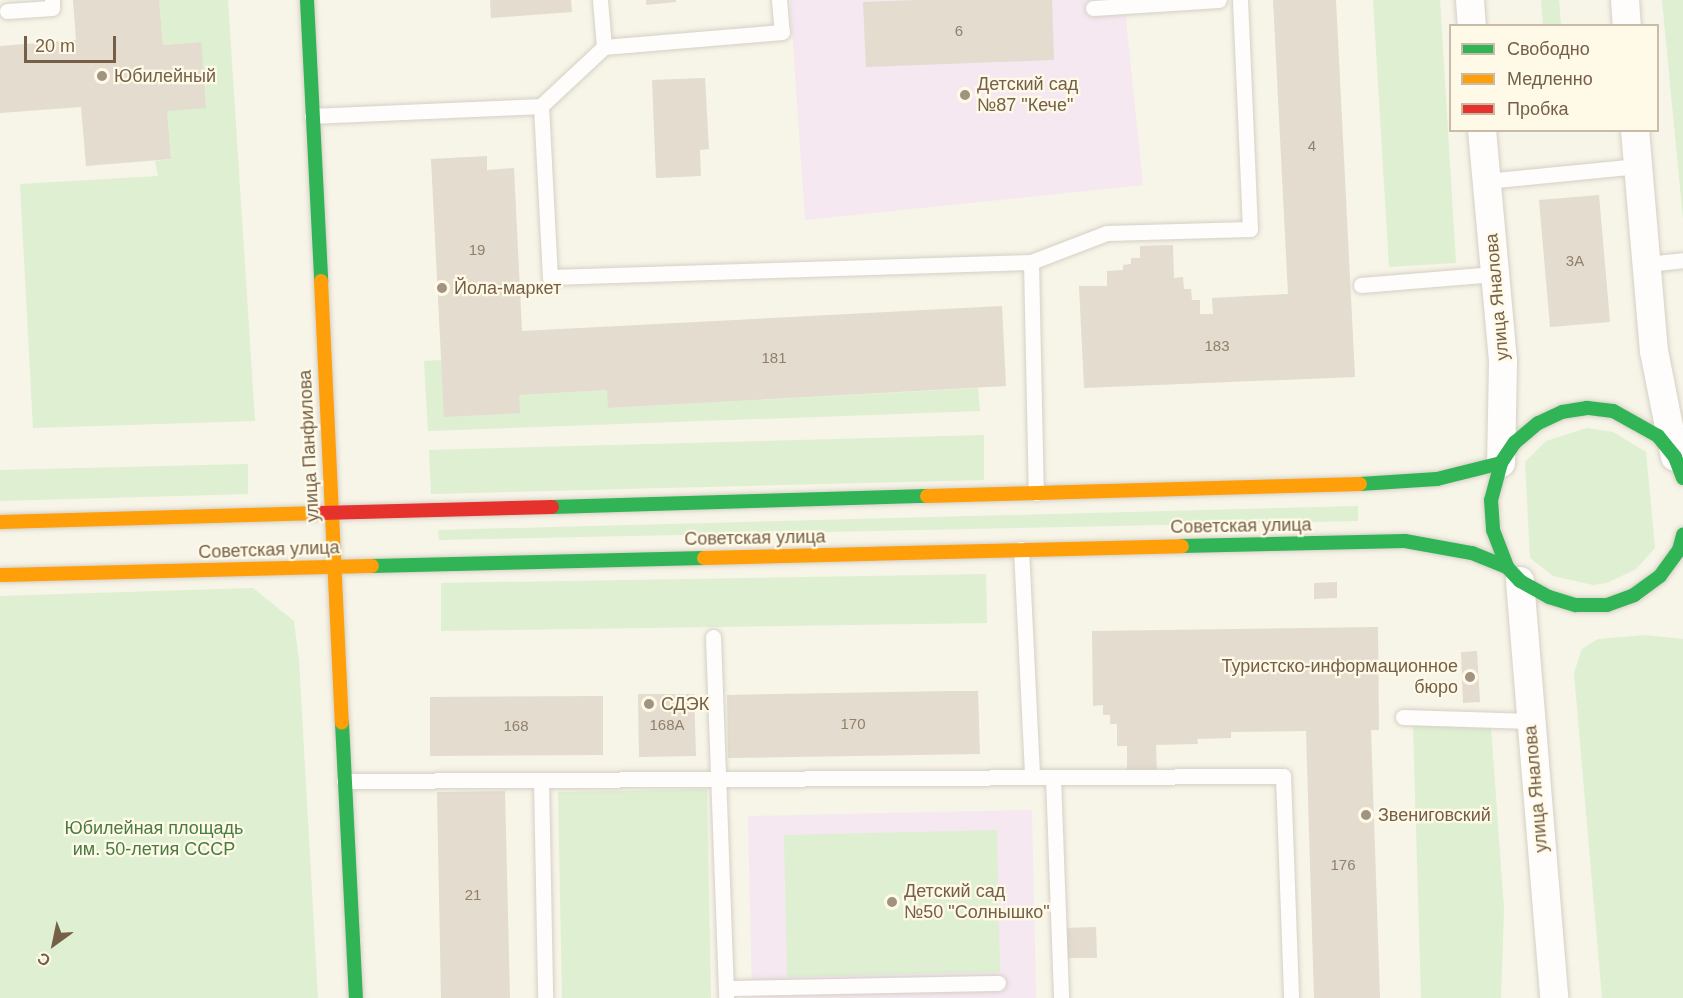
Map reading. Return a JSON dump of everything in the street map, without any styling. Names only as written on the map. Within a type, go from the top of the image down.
[{"type":"main road","name":"улица Панфилова","points":[[307,0],[332,567],[356,998]]},
{"type":"main road","points":[[1514,574],[1493,530],[1491,500],[1501,463],[1515,442],[1538,423],[1562,412],[1587,408],[1613,411],[1637,421],[1658,436],[1679,468]]},
{"type":"main road","name":"Советская улица","points":[[0,522],[1400,483],[1437,479],[1501,463]]},
{"type":"main road","name":"Советская улица","points":[[0,575],[1405,541],[1472,552],[1514,574],[1549,597],[1576,605],[1607,605],[1634,595],[1660,576],[1679,550],[1683,535]]},
{"type":"street","points":[[1470,0],[1472,24]]},
{"type":"street","points":[[1625,0],[1627,24]]},
{"type":"street","name":"улица Яналова","points":[[1482,132],[1503,362],[1501,463]]},
{"type":"street","points":[[1635,132],[1654,351],[1679,468]]},
{"type":"street","name":"улица Яналова","points":[[1514,574],[1531,721],[1554,998]]},
{"type":"lane","points":[[7,11],[52,8],[52,0]]},
{"type":"lane","points":[[600,0],[604,47]]},
{"type":"lane","points":[[312,116],[541,106],[604,47],[782,32],[779,0]]},
{"type":"lane","points":[[1093,8],[1220,0]]},
{"type":"lane","points":[[541,106],[550,277],[1030,262],[1107,233],[1250,229],[1240,0]]},
{"type":"lane","points":[[1486,181],[1638,166]]},
{"type":"lane","points":[[1647,264],[1683,260]]},
{"type":"lane","points":[[1030,262],[1036,493]]},
{"type":"lane","points":[[1361,285],[1495,274]]},
{"type":"lane","points":[[1021,549],[1032,777]]},
{"type":"lane","points":[[713,636],[726,993],[998,983]]},
{"type":"lane","points":[[1402,717],[1531,721]]},
{"type":"lane","points":[[344,781],[1283,776],[1291,998]]},
{"type":"lane","points":[[1053,777],[1060,998]]},
{"type":"lane","points":[[541,780],[545,998]]},
{"type":"shaded area","name":"Детский сад №87 \"Кече\"","points":[[790,0],[1124,0],[1143,185],[805,220]]},
{"type":"shaded area","name":"Детский сад №50 \"Солнышко\"","points":[[1032,810],[1036,998],[752,998],[748,816]]},
{"type":"green space","points":[[159,0],[228,0],[255,421],[33,428],[20,184],[158,176],[155,161],[171,159],[167,111],[200,42],[163,45]]},
{"type":"green space","points":[[1373,0],[1440,0],[1456,263],[1389,267]]},
{"type":"green space","points":[[1541,0],[1559,0],[1561,24],[1543,24]]},
{"type":"green space","points":[[1662,0],[1683,0],[1683,219]]},
{"type":"green space","points":[[441,360],[519,395],[607,390],[609,408],[978,388],[980,411],[428,431],[424,361]]},
{"type":"green space","points":[[1587,428],[1613,432],[1646,452],[1655,548],[1636,569],[1607,583],[1593,585],[1553,576],[1530,558],[1525,462],[1546,441]]},
{"type":"green space","points":[[984,435],[984,480],[431,494],[429,450]]},
{"type":"green space","points":[[248,464],[248,494],[0,501],[0,470]]},
{"type":"green space","points":[[1358,506],[1358,521],[439,540],[438,530]]},
{"type":"green space","points":[[986,574],[987,623],[441,631],[441,583]]},
{"type":"green space","name":"Юбилейная площадь им. 50-летия СССР","points":[[253,588],[294,621],[299,661],[318,998],[0,998],[0,596]]},
{"type":"green space","points":[[1645,635],[1683,639],[1683,998],[1602,998],[1574,673],[1582,649],[1598,639]]},
{"type":"green space","points":[[1413,726],[1491,728],[1504,910],[1501,998],[1421,998]]},
{"type":"green space","points":[[707,789],[711,998],[562,998],[558,792]]},
{"type":"green space","points":[[997,830],[1000,972],[787,977],[784,835]]},
{"type":"building","name":"Юбилейный","points":[[73,0],[159,0],[163,45],[201,42],[206,108],[167,111],[171,159],[86,166],[81,107],[0,113],[0,46],[76,40]]},
{"type":"building","points":[[490,0],[571,0],[572,12],[491,18]]},
{"type":"building","points":[[646,0],[676,0],[676,2],[646,5]]},
{"type":"building","points":[[1052,0],[1054,60],[866,67],[863,2]]},
{"type":"building","points":[[1273,0],[1336,0],[1355,377],[1084,388],[1079,286],[1107,286],[1107,271],[1123,270],[1123,265],[1131,264],[1131,258],[1140,258],[1140,246],[1173,245],[1174,278],[1183,277],[1184,289],[1191,289],[1192,300],[1200,300],[1200,314],[1213,314],[1212,298],[1288,294]]},
{"type":"building","points":[[705,78],[709,149],[700,150],[701,176],[656,178],[652,80]]},
{"type":"building","points":[[487,156],[487,170],[514,168],[522,331],[1002,306],[1006,386],[608,408],[607,390],[519,395],[520,413],[444,417],[431,159]]},
{"type":"building","points":[[1599,195],[1610,322],[1550,327],[1539,200]]},
{"type":"building","points":[[1337,582],[1337,598],[1314,599],[1314,583]]},
{"type":"building","points":[[1378,627],[1379,730],[1371,730],[1380,998],[1314,998],[1306,731],[1231,732],[1231,738],[1197,739],[1198,744],[1156,745],[1157,773],[1127,773],[1127,746],[1117,746],[1117,724],[1110,724],[1110,715],[1103,715],[1103,705],[1093,706],[1092,631]]},
{"type":"building","name":"Туристско-информационное бюро","points":[[1477,651],[1480,702],[1463,703],[1461,652]]},
{"type":"building","points":[[978,691],[980,754],[728,758],[727,695]]},
{"type":"building","points":[[638,694],[694,694],[696,756],[639,757]]},
{"type":"building","points":[[603,696],[603,755],[430,756],[430,697]]},
{"type":"building","points":[[505,791],[510,998],[441,998],[437,792]]},
{"type":"building","points":[[1096,927],[1097,958],[1066,958],[1065,928]]},
{"type":"traffic: fast","points":[[307,0],[321,281]]},
{"type":"traffic: fast","points":[[1683,478],[1675,457],[1658,436],[1613,411],[1587,408],[1562,412],[1538,423],[1515,442],[1501,463],[1491,500],[1493,530],[1507,567],[1520,581],[1549,597],[1576,605],[1607,605],[1634,595],[1660,576],[1679,550],[1683,535]]},
{"type":"traffic: fast","points":[[1360,484],[1437,479],[1501,463]]},
{"type":"traffic: fast","points":[[552,507],[927,496]]},
{"type":"traffic: fast","points":[[1182,546],[1405,541],[1472,553],[1507,567]]},
{"type":"traffic: fast","points":[[372,566],[704,558]]},
{"type":"traffic: fast","points":[[342,723],[356,998]]},
{"type":"traffic: slow","points":[[321,281],[342,723]]},
{"type":"traffic: slow","points":[[927,496],[1360,484]]},
{"type":"traffic: slow","points":[[0,522],[320,513]]},
{"type":"traffic: slow","points":[[704,558],[1182,546]]},
{"type":"traffic: slow","points":[[0,575],[372,566]]},
{"type":"traffic: jam","points":[[320,513],[552,507]]},
{"type":"place","name":"Юбилейный","points":[[102,76]]},
{"type":"place","name":"Детский сад №87 \"Кече\"","points":[[965,95]]},
{"type":"place","name":"Йола-маркет","points":[[442,288]]},
{"type":"place","name":"Туристско-информационное бюро","points":[[1470,677]]},
{"type":"place","name":"СДЭК","points":[[649,704]]},
{"type":"place","name":"Звениговский","points":[[1366,815]]},
{"type":"place","name":"Детский сад №50 \"Солнышко\"","points":[[892,902]]}]
